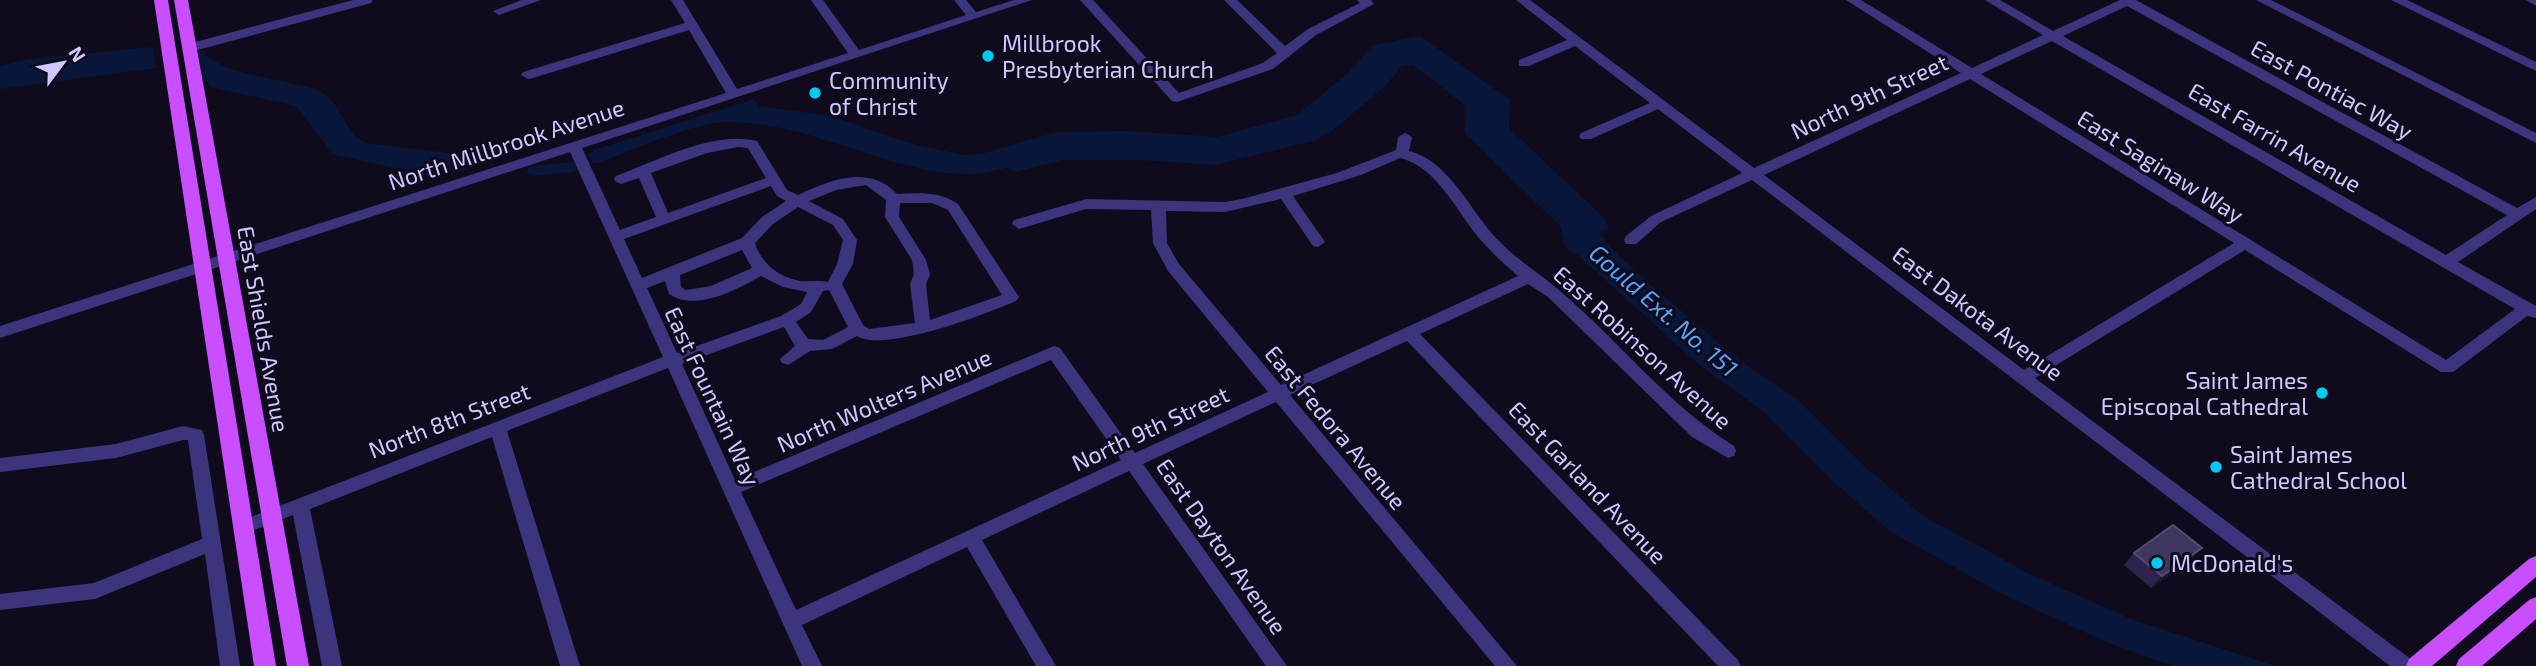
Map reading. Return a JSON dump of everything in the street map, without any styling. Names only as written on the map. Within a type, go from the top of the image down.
[{"type":"main road","points":[[161,0],[265,666]]},
{"type":"main road","name":"East Shields Avenue","points":[[181,0],[298,666]]},
{"type":"main road","points":[[165,30],[175,31],[177,45],[189,48]]},
{"type":"main road","points":[[171,71],[181,73],[188,105],[201,116]]},
{"type":"main road","points":[[2417,666],[2536,565]]},
{"type":"main road","points":[[2466,666],[2536,606]]},
{"type":"street","points":[[189,48],[367,0]]},
{"type":"street","points":[[499,11],[535,0]]},
{"type":"street","points":[[677,0],[733,94]]},
{"type":"street","points":[[817,0],[856,55]]},
{"type":"street","points":[[960,0],[974,17]]},
{"type":"street","name":"North Millbrook Avenue","points":[[0,332],[1026,0]]},
{"type":"street","points":[[1086,0],[1177,98],[1268,66],[1312,32],[1365,2]]},
{"type":"street","points":[[1230,0],[1284,52]]},
{"type":"street","name":"East Dakota Avenue","points":[[1522,0],[2405,666]]},
{"type":"street","name":"East Saginaw Way","points":[[1852,0],[2447,368],[2531,311]]},
{"type":"street","name":"East Farrin Avenue","points":[[1991,0],[2531,311]]},
{"type":"street","name":"North 9th Street","points":[[1631,240],[1656,219],[2128,0]]},
{"type":"street","name":"East Pontiac Way","points":[[2128,0],[2518,215]]},
{"type":"street","points":[[2262,0],[2536,139]]},
{"type":"street","points":[[2397,0],[2536,67]]},
{"type":"street","points":[[528,75],[692,25]]},
{"type":"street","points":[[1524,62],[1577,41]]},
{"type":"street","points":[[1586,136],[1659,103]]},
{"type":"street","points":[[1402,154],[1405,137]]},
{"type":"street","points":[[621,179],[739,142],[752,144],[782,192],[794,201],[838,222],[850,240],[845,264],[806,308],[788,320],[802,343],[808,345],[826,345],[857,329]]},
{"type":"street","name":"East Fountain Way","points":[[574,146],[811,666]]},
{"type":"street","points":[[1019,224],[1086,204],[1225,207],[1357,172],[1402,154],[1413,157],[1431,171],[1477,228],[1529,277]]},
{"type":"street","points":[[643,171],[664,220]]},
{"type":"street","points":[[616,237],[774,180]]},
{"type":"street","points":[[826,285],[803,289],[762,269],[748,251],[747,242],[755,228],[794,201],[862,180],[883,187],[893,199],[892,217],[919,260],[922,274],[918,284],[923,325]]},
{"type":"street","points":[[1284,193],[1318,242]]},
{"type":"street","points":[[826,285],[857,329],[867,335],[947,323],[1011,297],[953,207],[945,200],[893,199]]},
{"type":"street","points":[[2447,262],[2536,202]]},
{"type":"street","name":"East Fedora Avenue","points":[[1158,205],[1157,232],[1164,254],[1507,666]]},
{"type":"street","points":[[638,286],[747,242]]},
{"type":"street","points":[[2023,378],[2244,244]]},
{"type":"street","points":[[672,274],[674,290],[683,296],[730,286],[762,269]]},
{"type":"street","name":"North 9th Street","points":[[791,621],[1529,277]]},
{"type":"street","name":"East Robinson Avenue","points":[[1529,277],[1553,293],[1698,432],[1727,451]]},
{"type":"street","name":"North 8th Street","points":[[244,527],[672,360],[788,320]]},
{"type":"street","name":"East Garland Avenue","points":[[1409,333],[1731,666]]},
{"type":"street","points":[[788,359],[808,345]]},
{"type":"street","name":"East Dayton Avenue","points":[[1054,352],[1277,666]]},
{"type":"street","name":"North Wolters Avenue","points":[[731,489],[1054,352]]},
{"type":"street","points":[[497,427],[570,666]]},
{"type":"street","points":[[0,465],[108,453],[192,433],[198,440],[230,666]]},
{"type":"street","points":[[300,505],[332,666]]},
{"type":"street","points":[[971,537],[1046,666]]},
{"type":"street","points":[[0,602],[95,591],[213,543]]},
{"type":"water","points":[[1420,36],[1510,100],[1509,128],[1604,218],[1608,229],[1600,234],[1614,251],[1739,360],[1798,400],[1864,466],[1923,516],[2032,575],[2131,619],[2275,666],[2173,666],[2106,642],[2001,593],[1890,531],[1837,485],[1764,412],[1697,363],[1579,256],[1566,248],[1560,226],[1465,133],[1466,106],[1413,65],[1402,66],[1384,87],[1332,131],[1316,140],[1215,165],[1140,160],[1062,160],[1015,172],[1010,167],[978,174],[943,173],[913,167],[789,130],[724,122],[678,133],[598,163],[593,163],[589,155],[594,150],[754,99],[759,106],[831,116],[909,143],[963,155],[981,154],[1057,132],[1129,131],[1217,137],[1297,115],[1348,73],[1373,45]]},
{"type":"water","points":[[153,47],[156,68],[0,89],[0,66],[30,59]]},
{"type":"water","points":[[203,51],[210,59],[237,71],[315,89],[324,94],[337,108],[352,132],[366,143],[498,159],[458,172],[401,169],[334,155],[296,106],[211,87],[204,78],[199,53]]},
{"type":"building","points":[[2173,525],[2202,548],[2162,576],[2134,553]]},
{"type":"waterway","name":"Gould Ext. No. 151","points":[[532,171],[572,167]]},
{"type":"place","name":"Millbrook Presbyterian Church","points":[[988,56]]},
{"type":"place","name":"Community of Christ","points":[[815,93]]},
{"type":"place","name":"Saint James Episcopal Cathedral","points":[[2322,393]]},
{"type":"place","name":"Saint James Cathedral School","points":[[2216,467]]},
{"type":"place","name":"McDonald's","points":[[2157,563]]}]
